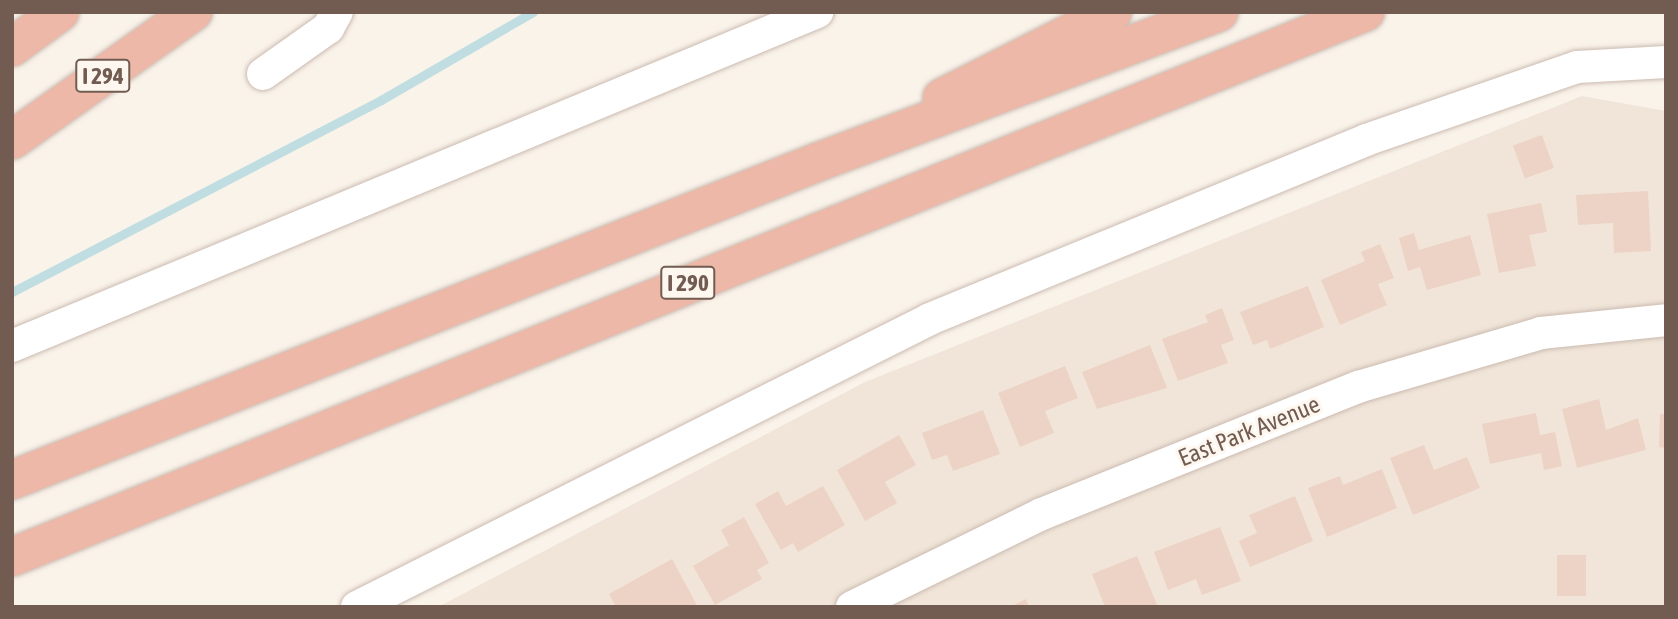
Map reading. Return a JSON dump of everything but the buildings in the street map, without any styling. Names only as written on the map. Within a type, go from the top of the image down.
[{"type":"highway","points":[[12,47],[60,12]]},
{"type":"highway","name":"I 294","points":[[12,140],[193,12]]},
{"type":"highway","points":[[818,162],[1112,12]]},
{"type":"highway","name":"I 290","points":[[12,480],[818,162],[1219,12]]},
{"type":"highway","name":"I 290","points":[[12,557],[1365,12]]},
{"type":"street","points":[[262,74],[328,28],[337,12]]},
{"type":"street","points":[[12,346],[817,12]]},
{"type":"street","points":[[357,607],[930,319],[1366,139],[1577,68],[1666,62]]},
{"type":"street","name":"East Park Avenue","points":[[852,607],[1019,523],[1358,387],[1541,333],[1666,320]]},
{"type":"shaded area","points":[[1582,96],[1666,111],[1666,607],[438,607],[865,382]]},
{"type":"waterway","points":[[12,292],[381,100],[533,12]]}]
